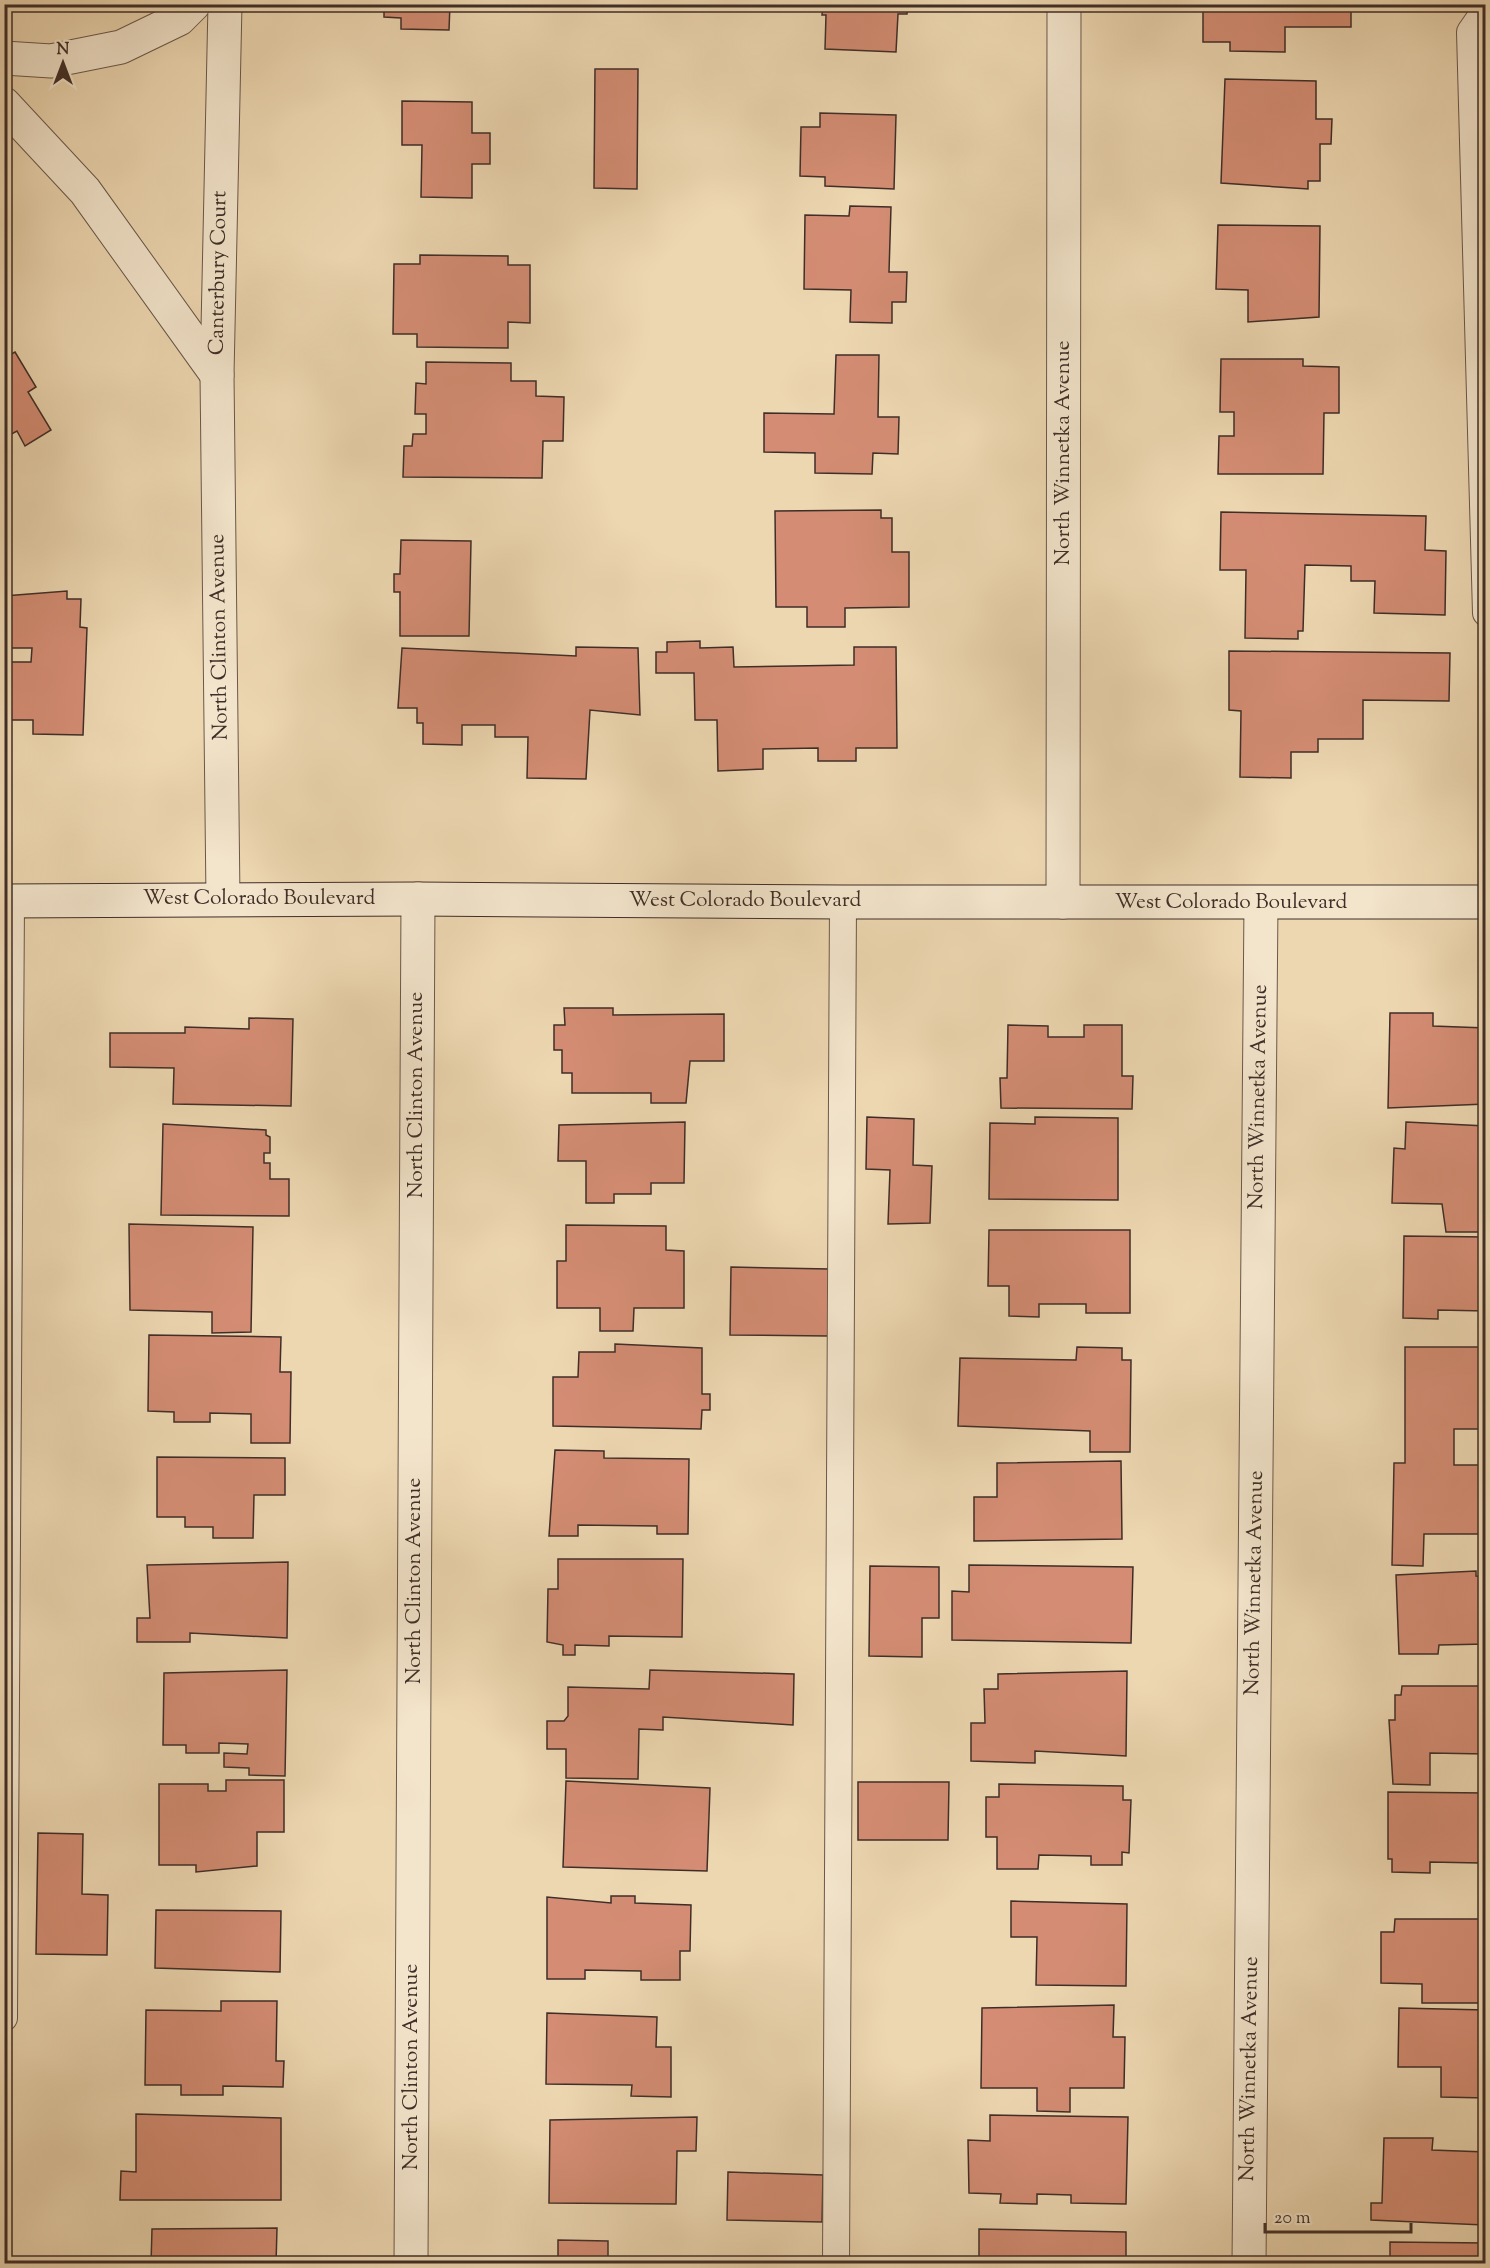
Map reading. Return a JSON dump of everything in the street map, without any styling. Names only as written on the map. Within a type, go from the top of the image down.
[{"type":"street","points":[[4,58],[51,61],[121,47],[178,19],[194,4]]},
{"type":"street","name":"Canterbury Court","points":[[217,375],[225,4]]},
{"type":"street","name":"North Winnetka Avenue","points":[[1063,902],[1064,4]]},
{"type":"street","name":"Canterbury Court","points":[[4,104],[85,191],[217,375]]},
{"type":"street","name":"North Clinton Avenue","points":[[217,375],[223,899]]},
{"type":"street","name":"North Clinton Avenue","points":[[411,2264],[418,899]]},
{"type":"street","name":"West Colorado Boulevard","points":[[8,901],[418,899],[843,902],[1485,902]]},
{"type":"street","name":"North Winnetka Avenue","points":[[1249,2264],[1261,903]]},
{"type":"lane","points":[[1485,9],[1470,32],[1485,613]]},
{"type":"lane","points":[[4,2018],[8,901]]},
{"type":"lane","points":[[836,2264],[843,902]]},
{"type":"building","points":[[384,4],[450,4],[449,30],[401,29],[401,18],[384,17]]},
{"type":"building","points":[[823,4],[908,4],[907,14],[898,14],[896,52],[825,49],[826,15],[822,15]]},
{"type":"building","points":[[1203,4],[1351,4],[1351,27],[1285,27],[1285,52],[1230,51],[1230,42],[1203,42]]},
{"type":"building","points":[[595,69],[638,69],[637,189],[594,188]]},
{"type":"building","points":[[1225,79],[1316,81],[1316,119],[1332,119],[1331,144],[1320,144],[1320,181],[1308,181],[1308,189],[1221,183]]},
{"type":"building","points":[[402,101],[472,102],[472,133],[490,133],[490,164],[472,164],[472,198],[421,197],[422,145],[402,145]]},
{"type":"building","points":[[820,113],[896,115],[894,189],[825,186],[825,177],[800,176],[801,127],[820,127]]},
{"type":"building","points":[[850,206],[891,207],[889,272],[907,272],[906,302],[892,302],[892,323],[850,322],[851,290],[804,289],[805,215],[849,216]]},
{"type":"building","points":[[1218,225],[1320,226],[1319,317],[1248,322],[1248,290],[1216,289]]},
{"type":"building","points":[[420,255],[508,256],[508,265],[530,265],[530,323],[508,322],[508,348],[417,347],[417,334],[393,334],[394,264],[420,264]]},
{"type":"building","points":[[15,352],[36,387],[28,392],[51,430],[25,446],[17,431],[4,438],[4,354],[6,357]]},
{"type":"building","points":[[836,355],[879,355],[878,417],[899,417],[898,454],[873,453],[872,474],[815,473],[815,453],[764,452],[764,413],[834,414]]},
{"type":"building","points":[[1221,359],[1303,359],[1303,366],[1339,367],[1339,413],[1324,413],[1323,474],[1218,474],[1219,436],[1234,436],[1234,412],[1220,412]]},
{"type":"building","points":[[426,362],[511,363],[511,381],[536,381],[536,396],[564,397],[563,441],[543,441],[542,478],[403,477],[404,446],[412,446],[413,434],[426,434],[426,414],[415,414],[416,383],[426,384]]},
{"type":"building","points":[[881,510],[881,518],[892,518],[892,552],[909,552],[909,607],[845,608],[845,627],[807,627],[807,607],[776,607],[775,511]]},
{"type":"building","points":[[1221,512],[1426,516],[1425,550],[1446,551],[1445,615],[1374,613],[1375,581],[1351,581],[1351,566],[1305,565],[1303,631],[1298,631],[1298,639],[1245,638],[1246,570],[1220,570]]},
{"type":"building","points":[[401,540],[471,541],[469,636],[400,636],[400,592],[394,592],[394,574],[400,574]]},
{"type":"building","points":[[67,591],[67,599],[81,599],[80,627],[87,628],[83,735],[33,734],[33,720],[4,720],[4,676],[9,676],[9,662],[31,662],[32,648],[4,648],[4,596]]},
{"type":"building","points":[[700,641],[700,648],[733,647],[734,667],[854,665],[854,647],[896,647],[897,748],[856,748],[856,761],[818,761],[818,748],[763,749],[763,769],[718,771],[717,720],[695,720],[694,673],[656,673],[656,652],[667,652],[667,642]]},
{"type":"building","points":[[576,647],[638,648],[640,715],[590,710],[586,779],[527,778],[528,737],[495,737],[495,725],[462,725],[462,745],[423,744],[423,723],[417,723],[417,708],[398,708],[402,648],[576,656]]},
{"type":"building","points":[[1229,651],[1450,653],[1449,701],[1363,700],[1363,739],[1318,739],[1318,752],[1291,752],[1291,778],[1240,777],[1241,711],[1229,710]]},
{"type":"building","points":[[564,1008],[613,1008],[613,1015],[724,1014],[724,1061],[690,1061],[686,1103],[651,1103],[651,1093],[572,1093],[572,1073],[562,1073],[562,1050],[554,1050],[554,1025],[565,1025]]},
{"type":"building","points":[[1390,1013],[1433,1013],[1433,1026],[1486,1028],[1486,1104],[1388,1108]]},
{"type":"building","points":[[249,1018],[293,1019],[291,1106],[173,1104],[174,1068],[110,1067],[110,1033],[185,1033],[185,1027],[249,1029]]},
{"type":"building","points":[[1008,1025],[1048,1026],[1048,1037],[1084,1037],[1084,1025],[1122,1025],[1122,1076],[1133,1076],[1132,1109],[1001,1108],[1000,1078],[1007,1078]]},
{"type":"building","points":[[867,1117],[914,1119],[913,1165],[932,1166],[930,1223],[888,1224],[890,1170],[866,1169]]},
{"type":"building","points":[[1035,1117],[1118,1118],[1118,1200],[989,1199],[990,1123],[1035,1124]]},
{"type":"building","points":[[685,1122],[684,1183],[651,1183],[651,1194],[614,1194],[614,1203],[586,1203],[586,1161],[558,1161],[559,1125]]},
{"type":"building","points":[[1406,1122],[1486,1126],[1486,1207],[1480,1207],[1480,1232],[1446,1232],[1442,1204],[1392,1203],[1394,1148],[1405,1149]]},
{"type":"building","points":[[163,1124],[266,1130],[266,1135],[270,1137],[270,1153],[264,1153],[264,1163],[270,1163],[270,1179],[289,1179],[289,1216],[161,1215]]},
{"type":"building","points":[[129,1224],[253,1227],[251,1332],[212,1333],[212,1312],[130,1310]]},
{"type":"building","points":[[566,1225],[666,1226],[666,1250],[684,1251],[684,1308],[634,1308],[633,1331],[600,1331],[600,1308],[557,1308],[557,1261],[566,1261]]},
{"type":"building","points":[[989,1230],[1130,1230],[1130,1313],[1086,1313],[1086,1304],[1039,1304],[1039,1317],[1009,1316],[1009,1286],[988,1286]]},
{"type":"building","points":[[1404,1236],[1486,1237],[1486,1311],[1438,1310],[1438,1319],[1403,1318]]},
{"type":"building","points":[[731,1267],[829,1269],[828,1336],[730,1335]]},
{"type":"building","points":[[149,1335],[281,1337],[280,1372],[291,1372],[290,1443],[251,1443],[251,1414],[210,1413],[210,1422],[174,1422],[174,1412],[148,1411]]},
{"type":"building","points":[[615,1344],[702,1348],[702,1394],[710,1394],[710,1410],[702,1410],[701,1429],[553,1426],[553,1377],[578,1377],[579,1352],[615,1352]]},
{"type":"building","points":[[1077,1347],[1122,1348],[1122,1360],[1131,1360],[1130,1452],[1090,1452],[1090,1431],[958,1426],[960,1358],[1076,1360]]},
{"type":"building","points":[[1405,1347],[1486,1347],[1486,1429],[1454,1429],[1454,1465],[1486,1465],[1486,1534],[1424,1534],[1423,1566],[1392,1565],[1394,1463],[1405,1463]]},
{"type":"building","points":[[555,1450],[604,1451],[604,1458],[689,1459],[688,1534],[657,1534],[657,1526],[578,1525],[578,1536],[549,1536]]},
{"type":"building","points":[[157,1457],[285,1458],[285,1495],[254,1495],[253,1538],[213,1538],[213,1527],[185,1527],[185,1517],[157,1517]]},
{"type":"building","points":[[1121,1461],[1122,1539],[974,1541],[974,1497],[997,1497],[997,1463]]},
{"type":"building","points":[[558,1559],[683,1559],[682,1637],[609,1636],[609,1646],[575,1645],[575,1655],[563,1655],[563,1645],[547,1642],[548,1589],[558,1589]]},
{"type":"building","points":[[288,1562],[287,1638],[190,1633],[190,1642],[137,1642],[137,1618],[150,1618],[147,1565]]},
{"type":"building","points":[[969,1565],[1133,1567],[1131,1643],[952,1640],[952,1591],[969,1592]]},
{"type":"building","points":[[870,1566],[939,1567],[939,1618],[922,1618],[922,1657],[869,1656]]},
{"type":"building","points":[[1476,1571],[1476,1576],[1486,1577],[1486,1644],[1439,1645],[1438,1654],[1399,1654],[1396,1575]]},
{"type":"building","points":[[287,1670],[285,1776],[249,1775],[249,1768],[224,1767],[224,1753],[247,1754],[248,1744],[219,1743],[219,1753],[186,1753],[186,1745],[163,1745],[164,1673]]},
{"type":"building","points":[[650,1670],[794,1674],[793,1725],[663,1717],[663,1730],[639,1729],[638,1779],[566,1778],[566,1749],[547,1749],[547,1721],[564,1721],[568,1716],[568,1687],[649,1689]]},
{"type":"building","points":[[1127,1671],[1126,1756],[1035,1751],[1035,1763],[971,1761],[971,1723],[985,1723],[984,1689],[998,1689],[998,1674]]},
{"type":"building","points":[[1402,1686],[1486,1686],[1486,1754],[1430,1753],[1430,1785],[1393,1784],[1389,1720],[1395,1720],[1395,1695],[1401,1695]]},
{"type":"building","points":[[226,1780],[284,1780],[284,1832],[257,1832],[257,1866],[196,1872],[196,1865],[159,1865],[159,1784],[208,1784],[208,1791],[226,1791]]},
{"type":"building","points":[[566,1781],[710,1788],[707,1871],[563,1867]]},
{"type":"building","points":[[858,1782],[949,1782],[948,1840],[858,1840]]},
{"type":"building","points":[[999,1784],[1123,1786],[1123,1800],[1131,1800],[1129,1853],[1122,1852],[1122,1865],[1091,1865],[1091,1856],[1039,1855],[1038,1869],[997,1869],[997,1837],[986,1837],[986,1797],[999,1797]]},
{"type":"building","points":[[1388,1792],[1486,1793],[1486,1878],[1480,1877],[1480,1863],[1430,1862],[1430,1873],[1392,1872],[1392,1859],[1388,1859]]},
{"type":"building","points":[[38,1833],[83,1834],[82,1894],[108,1895],[107,1955],[36,1954]]},
{"type":"building","points":[[611,1896],[635,1896],[635,1903],[691,1905],[690,1951],[680,1951],[680,1980],[641,1980],[641,1971],[585,1970],[585,1979],[547,1979],[547,1897],[611,1903]]},
{"type":"building","points":[[1011,1901],[1127,1904],[1126,1986],[1036,1985],[1037,1937],[1011,1937]]},
{"type":"building","points":[[156,1910],[281,1911],[280,1972],[155,1968]]},
{"type":"building","points":[[1395,1919],[1486,1919],[1486,2003],[1422,2003],[1422,1984],[1381,1983],[1381,1932],[1394,1932]]},
{"type":"building","points":[[221,2001],[277,2001],[276,2061],[284,2061],[283,2087],[223,2086],[223,2095],[181,2095],[181,2085],[145,2085],[146,2010],[221,2011]]},
{"type":"building","points":[[1114,2005],[1113,2037],[1125,2037],[1124,2088],[1070,2088],[1070,2112],[1037,2111],[1037,2088],[981,2088],[982,2008]]},
{"type":"building","points":[[1399,2008],[1486,2010],[1486,2098],[1441,2097],[1441,2067],[1398,2067]]},
{"type":"building","points":[[547,2013],[657,2017],[656,2047],[671,2047],[671,2097],[631,2096],[632,2085],[546,2084]]},
{"type":"building","points":[[136,2114],[281,2118],[281,2200],[120,2200],[121,2171],[136,2172]]},
{"type":"building","points":[[990,2115],[1128,2117],[1126,2204],[1071,2203],[1071,2195],[1037,2194],[1037,2204],[1000,2203],[1001,2194],[969,2193],[968,2140],[990,2141]]},
{"type":"building","points":[[697,2117],[696,2151],[677,2151],[676,2204],[549,2203],[550,2120]]},
{"type":"building","points":[[1384,2138],[1433,2138],[1432,2150],[1486,2152],[1484,2225],[1371,2220],[1371,2203],[1382,2203]]},
{"type":"building","points":[[728,2172],[823,2175],[822,2222],[727,2220]]},
{"type":"building","points":[[277,2228],[276,2264],[151,2264],[152,2229]]},
{"type":"building","points":[[979,2229],[1126,2232],[1126,2264],[979,2264]]},
{"type":"building","points":[[558,2240],[608,2241],[608,2257],[660,2257],[660,2264],[558,2264]]},
{"type":"building","points":[[1390,2242],[1486,2243],[1486,2264],[1390,2264]]}]
